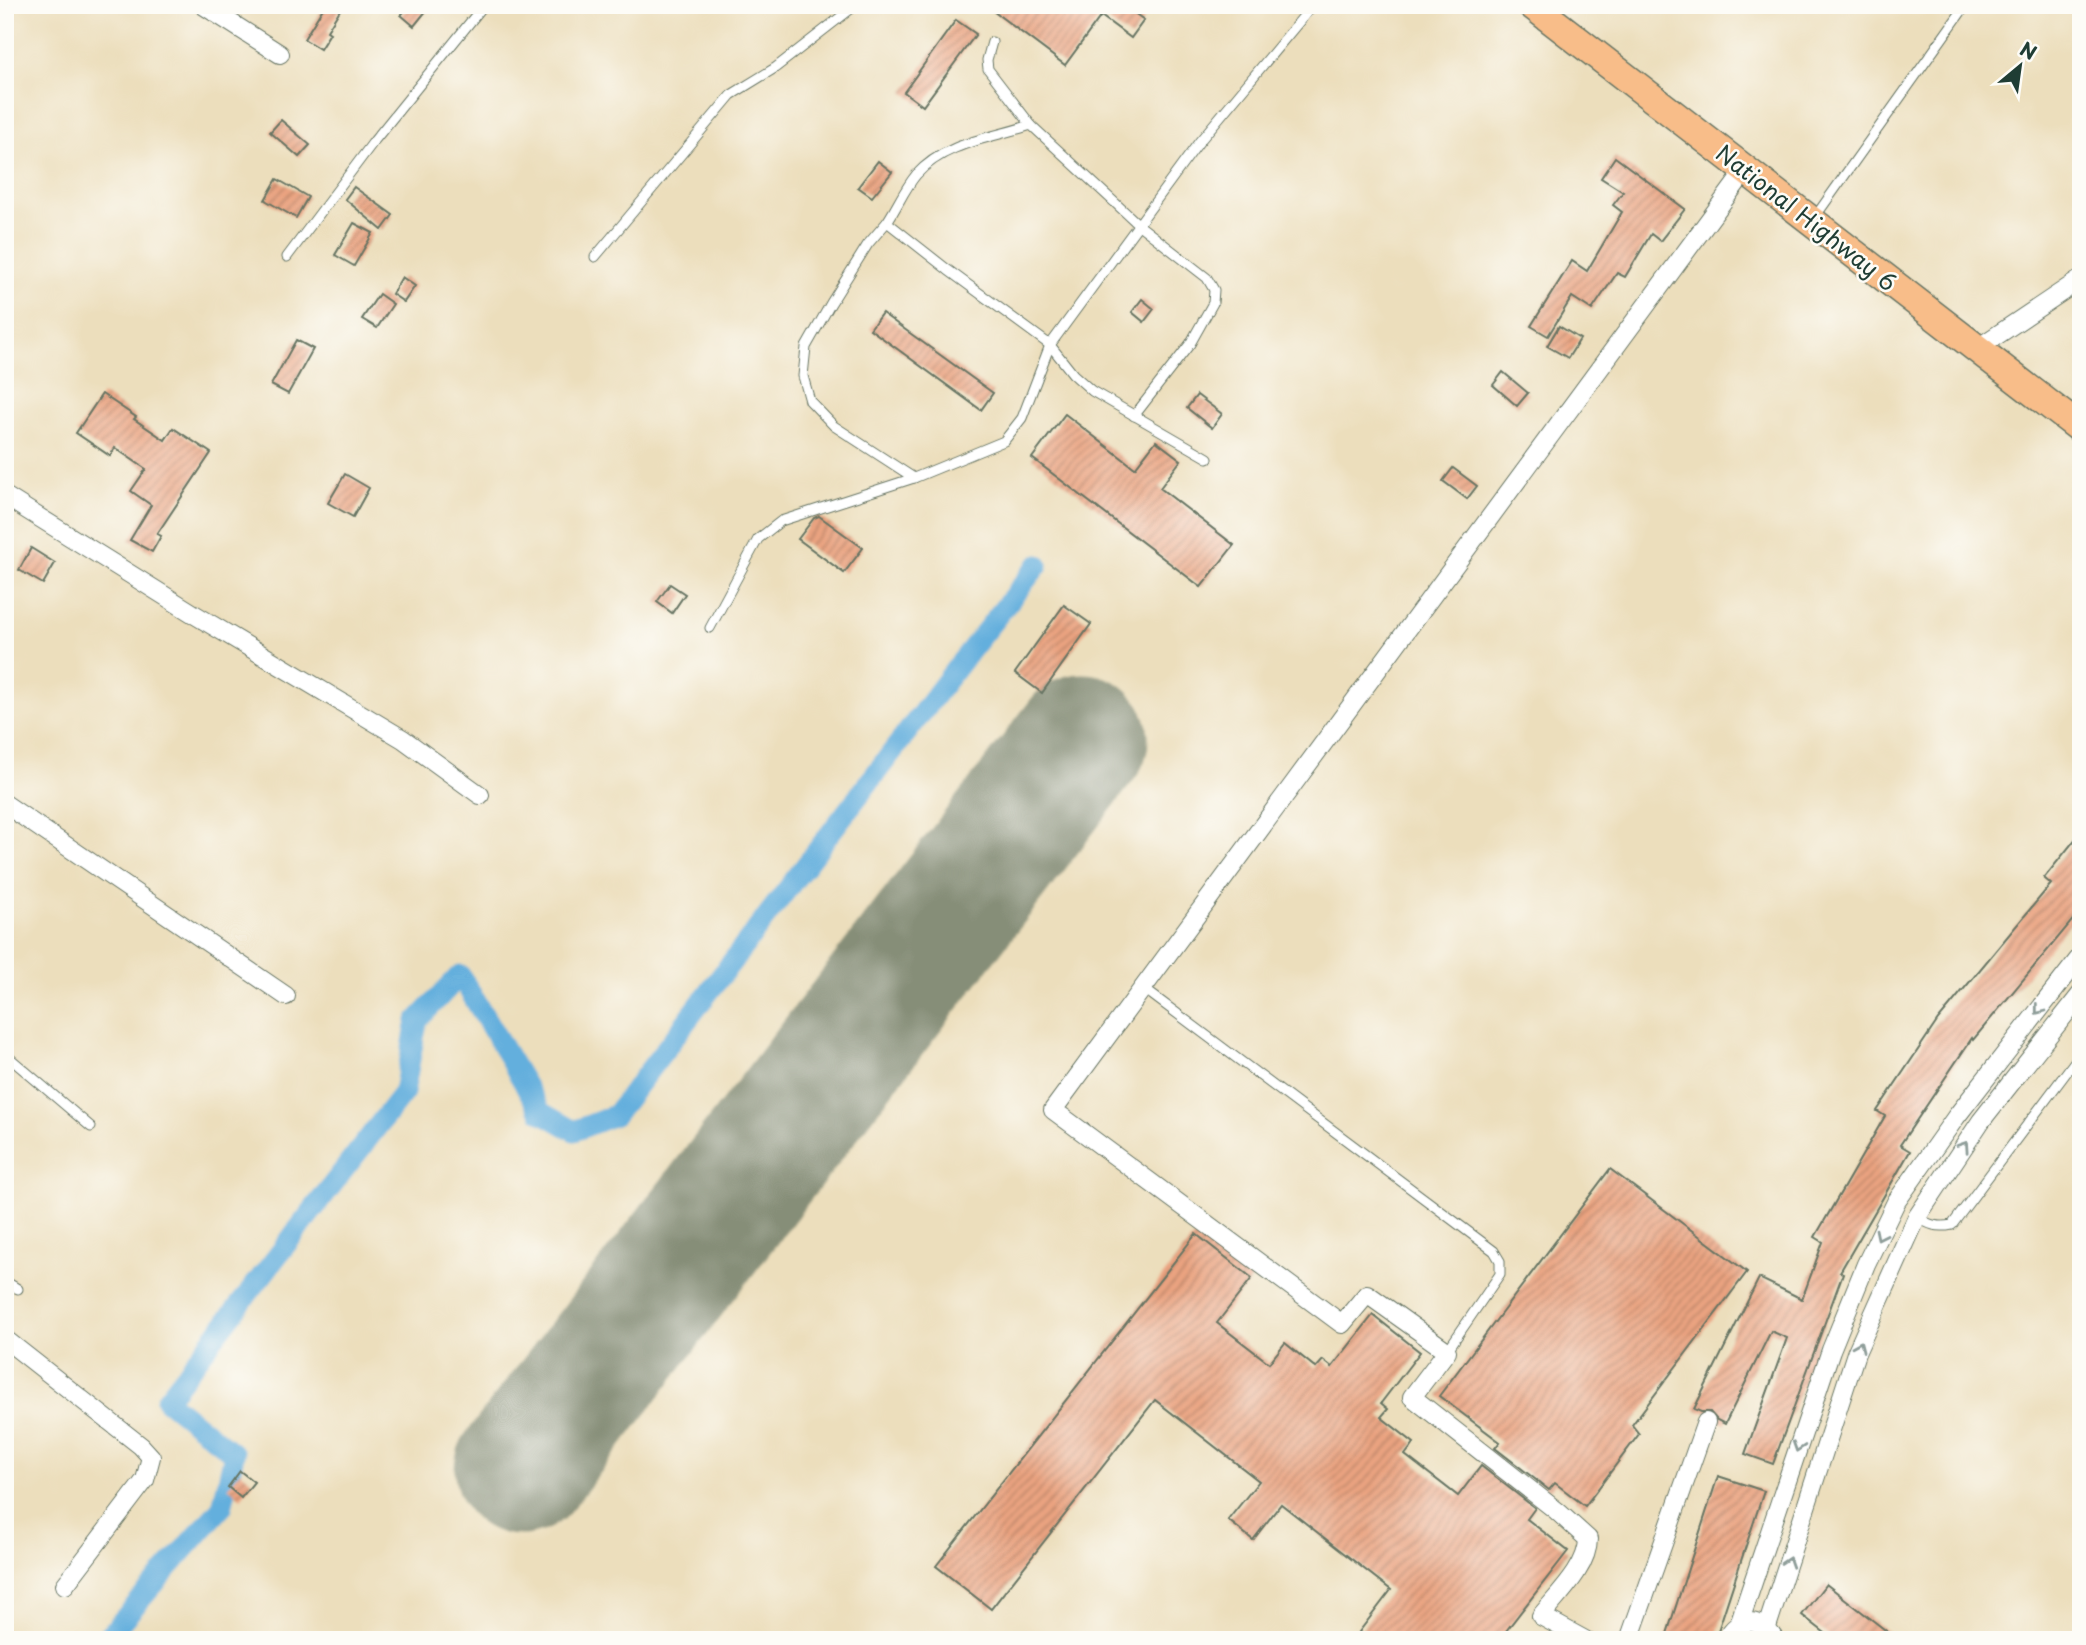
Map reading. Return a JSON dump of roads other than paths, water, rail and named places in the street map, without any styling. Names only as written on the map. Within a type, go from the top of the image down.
[{"type":"highway","name":"National Highway 6","points":[[1532,5],[2081,429]]},
{"type":"street","points":[[203,5],[280,54]]},
{"type":"street","points":[[1585,1640],[1541,1616],[1588,1552],[1588,1539],[1557,1511],[1412,1397],[1447,1351],[1367,1294],[1342,1324],[1054,1110],[1746,170]]},
{"type":"street","points":[[1978,348],[2081,279]]},
{"type":"street","points":[[5,496],[197,616],[403,739],[480,795]]},
{"type":"street","points":[[5,804],[286,996]]},
{"type":"street","points":[[1739,1624],[1830,1350],[1866,1264],[1896,1202],[1956,1117],[2081,956]]},
{"type":"street","points":[[1726,1640],[1730,1631],[1739,1624],[1753,1622],[1773,1637],[1856,1353],[1917,1217],[1981,1121],[2081,994]]},
{"type":"street","points":[[1896,1202],[1917,1217]]},
{"type":"street","points":[[5,1339],[141,1446],[150,1458],[145,1480],[65,1585]]},
{"type":"street","points":[[1629,1640],[1706,1422]]},
{"type":"lane","points":[[287,257],[374,141],[484,5]]},
{"type":"lane","points":[[595,257],[731,95],[775,68],[856,5]]},
{"type":"lane","points":[[1812,222],[1966,5]]},
{"type":"lane","points":[[710,628],[758,539],[780,521],[914,478],[1004,441],[1022,418],[1050,345],[1199,142],[1306,7]]},
{"type":"lane","points":[[992,42],[987,60],[988,69],[1031,124],[1139,225],[1206,278],[1214,290],[1213,303],[1190,344],[1134,416]]},
{"type":"lane","points":[[914,478],[834,426],[810,401],[803,376],[806,348],[868,244],[887,222],[915,176],[933,159],[957,146],[1031,124]]},
{"type":"lane","points":[[887,222],[947,270],[1050,345],[1073,374],[1092,391],[1208,458]]},
{"type":"lane","points":[[1143,988],[1494,1251],[1500,1262],[1500,1274],[1447,1351]]},
{"type":"lane","points":[[1917,1217],[1930,1225],[1942,1227],[1952,1224],[2081,1053]]},
{"type":"lane","points":[[5,1054],[91,1127]]},
{"type":"lane","points":[[5,1280],[18,1289]]},
{"type":"waterway","points":[[105,1640],[222,1507],[234,1454],[166,1400],[404,1092],[417,1021],[460,975],[541,1112],[574,1131],[615,1115],[1038,565]]}]
